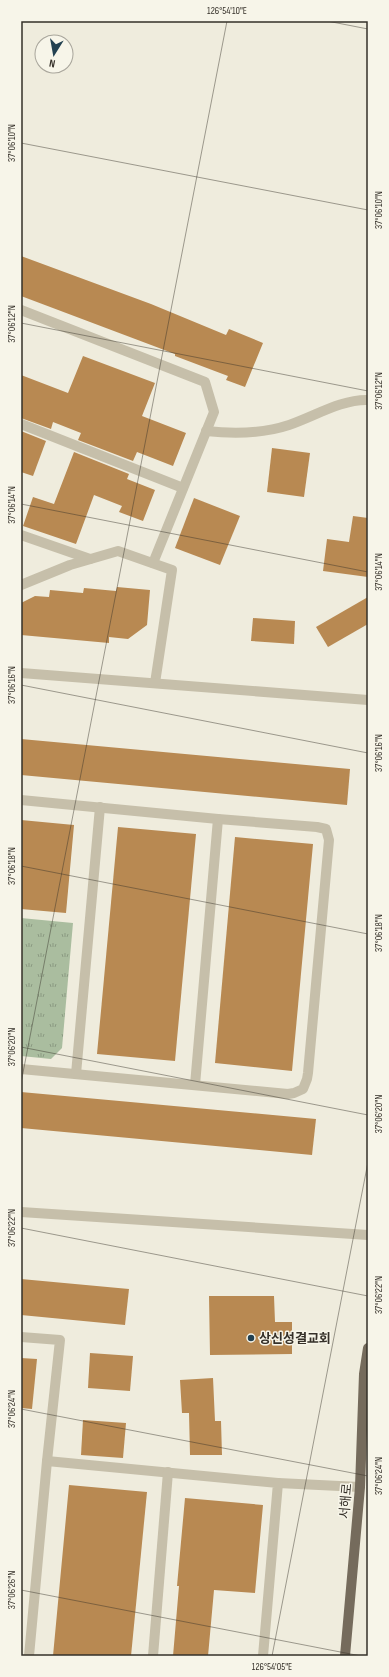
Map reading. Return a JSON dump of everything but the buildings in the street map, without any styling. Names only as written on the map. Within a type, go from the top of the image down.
[{"type":"main road","name":"서해로","points":[[345,1656],[360,1487],[368,1348]]},
{"type":"street","points":[[21,310],[205,382],[214,412],[153,563]]},
{"type":"street","points":[[206,431],[229,433],[260,432],[288,425],[341,405],[368,400]]},
{"type":"street","points":[[21,424],[183,488]]},
{"type":"street","points":[[21,535],[90,559]]},
{"type":"street","points":[[21,585],[70,565],[118,551],[172,570],[155,683]]},
{"type":"street","points":[[21,673],[368,700]]},
{"type":"street","points":[[21,800],[218,819],[322,827],[326,830],[328,840],[308,1073],[306,1084],[299,1091],[288,1094],[21,1069]]},
{"type":"street","points":[[76,1074],[100,807]]},
{"type":"street","points":[[195,1085],[218,819]]},
{"type":"street","points":[[21,1212],[368,1235]]},
{"type":"street","points":[[21,1337],[60,1340],[29,1656]]},
{"type":"street","points":[[47,1461],[278,1483],[360,1487]]},
{"type":"street","points":[[153,1656],[168,1472]]},
{"type":"street","points":[[263,1656],[278,1483]]},
{"type":"green space","points":[[21,918],[73,923],[62,1048],[51,1059],[21,1056]]},
{"type":"place","name":"상신성결교회","points":[[251,1338]]}]
